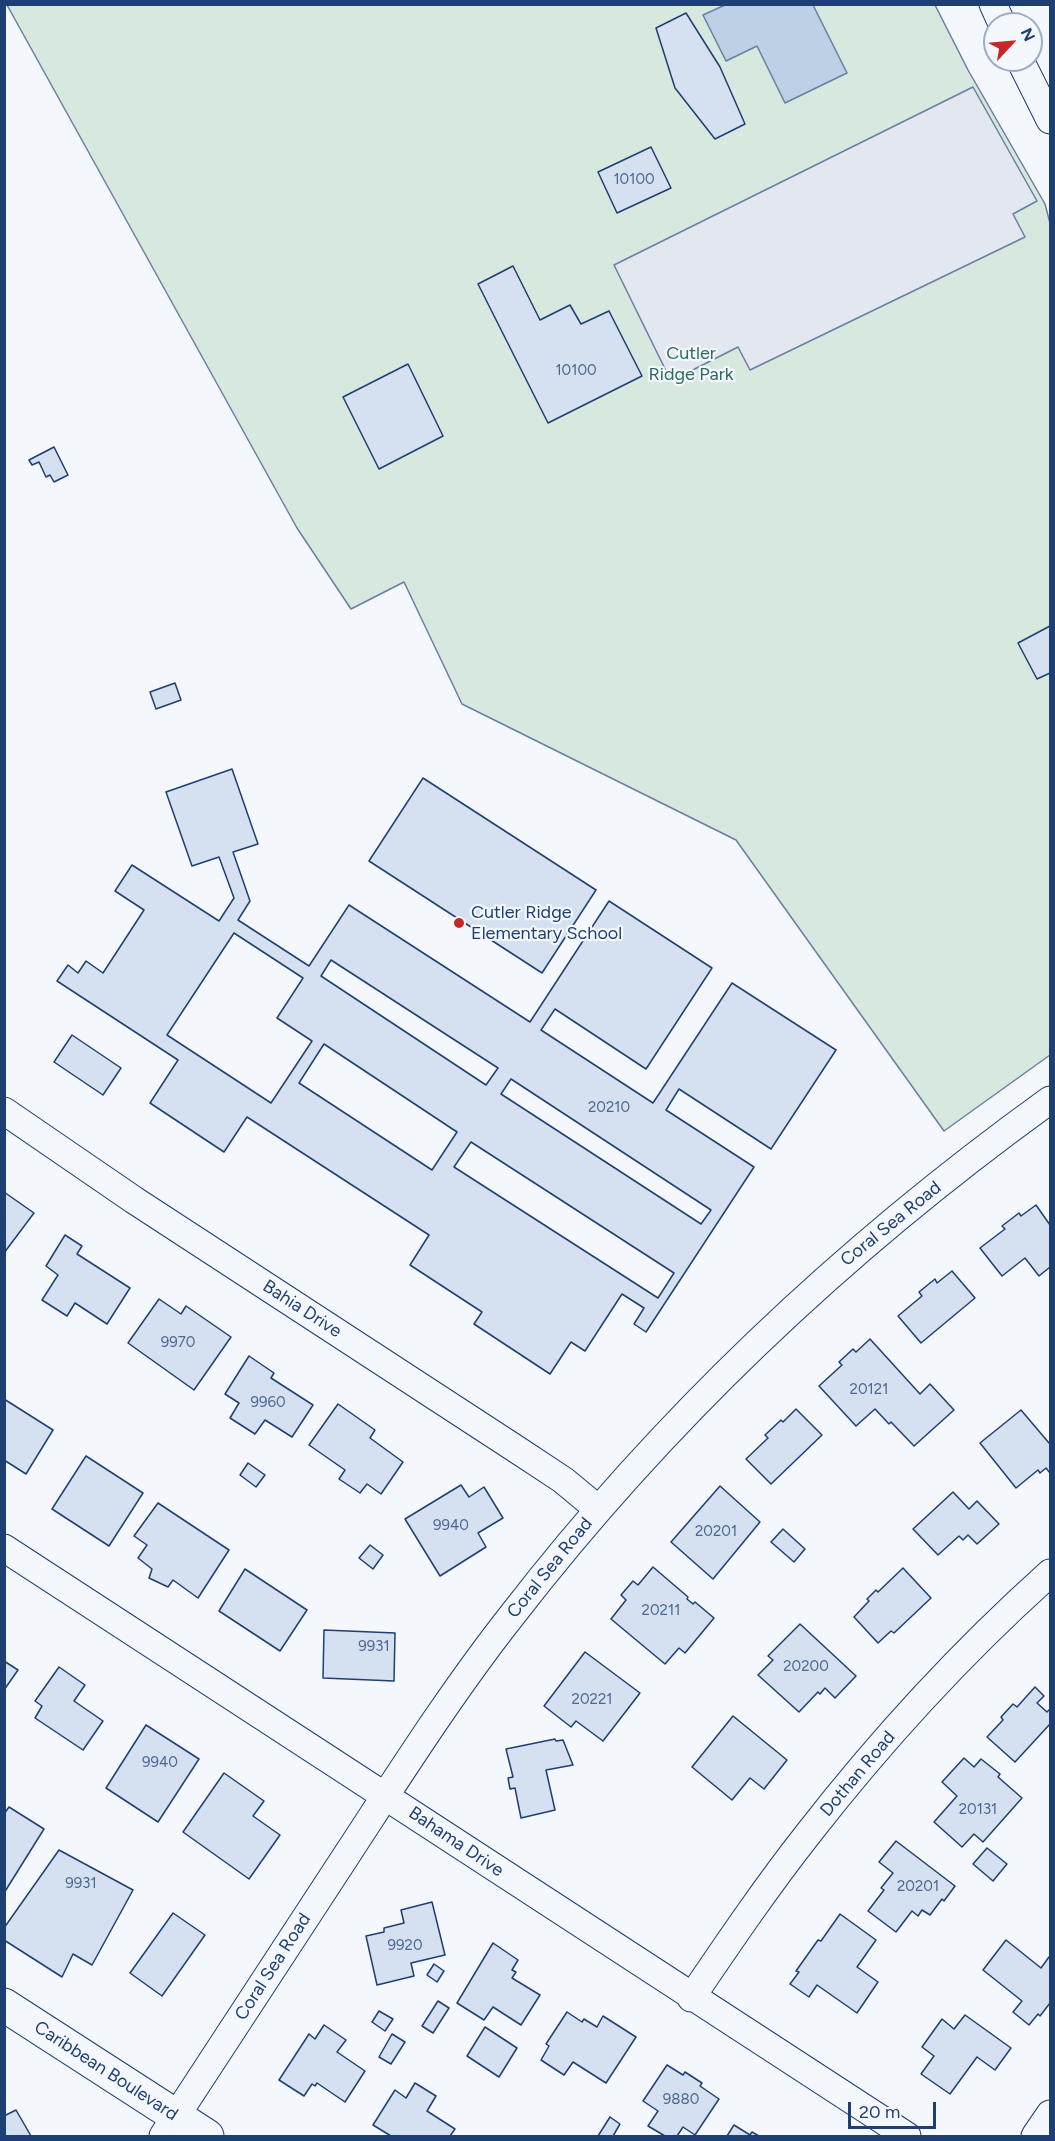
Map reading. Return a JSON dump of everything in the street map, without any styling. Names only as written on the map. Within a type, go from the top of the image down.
[{"type":"street","points":[[1026,72],[1050,120]]},
{"type":"street","name":"Coral Sea Road","points":[[169,2127],[444,1707],[495,1636],[598,1509],[720,1378],[809,1293],[871,1238],[1050,1100]]},
{"type":"street","name":"Bahia Drive","points":[[4,1111],[134,1200],[526,1455],[568,1484],[598,1509]]},
{"type":"street","name":"Bahama Drive","points":[[4,1548],[385,1795],[691,1998],[907,2136]]},
{"type":"street","name":"Dothan Road","points":[[691,1998],[782,1868],[883,1743],[971,1648],[1050,1573]]},
{"type":"street","name":"Caribbean Boulevard","points":[[4,2005],[169,2127],[207,2136]]},
{"type":"street","points":[[1035,2136],[1050,2114]]},
{"type":"green space","name":"Cutler Ridge Park","points":[[7,5],[935,5],[968,70],[1045,204],[1050,223],[1050,1055],[944,1131],[736,840],[462,704],[404,582],[351,609],[297,528]]},
{"type":"shaded area","points":[[973,87],[1037,201],[1013,214],[1025,237],[750,370],[738,347],[671,381],[614,265]]},
{"type":"water","points":[[725,5],[813,5],[847,73],[785,103],[757,46],[726,61],[703,15]]},
{"type":"building","points":[[686,13],[720,67],[745,124],[715,139],[675,88],[656,28]]},
{"type":"building","points":[[651,147],[671,188],[617,213],[598,172]]},
{"type":"building","points":[[513,266],[540,320],[570,305],[581,324],[609,311],[642,376],[548,423],[478,284]]},
{"type":"building","points":[[408,364],[443,436],[379,469],[343,397]]},
{"type":"building","points":[[54,447],[68,475],[54,482],[50,475],[46,477],[39,462],[32,465],[29,460]]},
{"type":"building","points":[[1050,626],[1050,673],[1037,679],[1018,643]]},
{"type":"building","points":[[175,683],[181,700],[156,709],[150,692]]},
{"type":"building","points":[[232,769],[258,844],[233,852],[250,901],[238,920],[309,966],[349,905],[530,1022],[609,901],[712,968],[646,1069],[555,1009],[541,1030],[653,1103],[732,983],[836,1050],[771,1149],[679,1089],[666,1110],[754,1167],[646,1332],[634,1324],[644,1308],[622,1294],[585,1351],[571,1342],[550,1374],[474,1324],[482,1312],[410,1265],[429,1235],[247,1117],[224,1152],[150,1103],[178,1060],[57,981],[68,965],[78,973],[86,961],[103,973],[144,910],[115,891],[132,865],[219,921],[234,898],[219,857],[192,866],[166,792]],"holes":[[[234,933],[303,978],[277,1018],[312,1041],[271,1103],[167,1035]],[[331,960],[498,1068],[486,1085],[321,976]],[[324,1044],[457,1132],[432,1170],[299,1083]],[[511,1079],[711,1210],[701,1224],[501,1094]],[[471,1142],[674,1273],[658,1298],[454,1167]]]},
{"type":"building","points":[[423,778],[596,890],[542,973],[369,861]]},
{"type":"building","points":[[72,1035],[121,1068],[103,1095],[54,1062]]},
{"type":"building","points":[[4,1192],[34,1213],[4,1253]]},
{"type":"building","points":[[1036,1205],[1050,1225],[1050,1267],[1039,1276],[1025,1258],[1002,1276],[980,1248],[1005,1229],[1002,1226],[1019,1213],[1021,1216]]},
{"type":"building","points":[[65,1235],[82,1246],[77,1254],[130,1288],[107,1324],[75,1303],[67,1316],[42,1300],[58,1275],[46,1266]]},
{"type":"building","points":[[952,1271],[975,1298],[921,1343],[898,1316],[922,1296],[919,1292],[935,1279],[937,1283]]},
{"type":"building","points":[[159,1299],[181,1314],[186,1306],[231,1337],[194,1390],[128,1343]]},
{"type":"building","points":[[870,1339],[920,1394],[930,1384],[954,1410],[914,1446],[875,1409],[856,1426],[819,1386],[842,1365],[839,1362],[853,1349],[856,1352]]},
{"type":"building","points":[[249,1356],[274,1373],[271,1378],[313,1405],[292,1437],[265,1420],[255,1434],[230,1418],[239,1403],[225,1394]]},
{"type":"building","points":[[4,1399],[53,1430],[26,1474],[4,1460]]},
{"type":"building","points":[[338,1404],[375,1430],[370,1438],[403,1462],[381,1494],[367,1484],[360,1493],[339,1479],[345,1470],[309,1445]]},
{"type":"building","points":[[796,1409],[822,1435],[771,1484],[746,1459],[768,1438],[765,1435]]},
{"type":"building","points":[[1021,1410],[1050,1442],[1050,1473],[1046,1468],[1040,1473],[1038,1470],[1016,1488],[980,1443]]},
{"type":"building","points":[[86,1456],[143,1493],[109,1546],[52,1509]]},
{"type":"building","points":[[248,1463],[265,1475],[256,1487],[240,1475]]},
{"type":"building","points":[[461,1485],[469,1497],[484,1487],[503,1518],[478,1533],[486,1547],[440,1576],[405,1519]]},
{"type":"building","points":[[720,1486],[760,1522],[713,1579],[671,1542]]},
{"type":"building","points":[[953,1492],[969,1509],[977,1501],[999,1524],[977,1544],[968,1535],[963,1540],[959,1536],[938,1555],[913,1529]]},
{"type":"building","points":[[158,1503],[229,1550],[198,1598],[173,1580],[168,1587],[149,1578],[152,1569],[138,1558],[147,1545],[134,1536]]},
{"type":"building","points":[[783,1529],[805,1549],[794,1562],[771,1542]]},
{"type":"building","points":[[370,1545],[383,1555],[373,1569],[359,1558]]},
{"type":"building","points":[[653,1567],[688,1597],[687,1599],[693,1604],[695,1602],[714,1618],[685,1653],[679,1648],[665,1664],[611,1619],[626,1600],[621,1595],[633,1581],[638,1585]]},
{"type":"building","points":[[903,1568],[931,1598],[894,1633],[891,1631],[878,1643],[854,1617],[876,1590],[878,1592]]},
{"type":"building","points":[[245,1569],[307,1610],[280,1651],[219,1611]]},
{"type":"building","points":[[800,1624],[856,1676],[835,1698],[825,1688],[820,1694],[818,1692],[799,1712],[758,1675],[773,1660],[768,1656]]},
{"type":"building","points":[[324,1630],[395,1633],[394,1681],[323,1678]]},
{"type":"building","points":[[585,1652],[640,1693],[603,1741],[576,1721],[571,1727],[544,1706]]},
{"type":"building","points":[[4,1661],[18,1670],[4,1690]]},
{"type":"building","points":[[59,1667],[85,1685],[74,1701],[103,1721],[83,1750],[35,1718],[42,1706],[35,1701]]},
{"type":"building","points":[[1035,1687],[1044,1696],[1037,1703],[1047,1712],[1050,1709],[1050,1724],[1015,1762],[987,1737],[1003,1720],[1001,1717],[1013,1704],[1017,1707]]},
{"type":"building","points":[[733,1716],[787,1760],[764,1789],[750,1778],[732,1800],[692,1767]]},
{"type":"building","points":[[146,1725],[199,1759],[158,1822],[106,1788]]},
{"type":"building","points":[[555,1739],[556,1741],[563,1740],[573,1765],[546,1770],[555,1810],[521,1818],[515,1788],[510,1789],[508,1778],[513,1777],[506,1749]]},
{"type":"building","points":[[964,1758],[974,1767],[981,1759],[1000,1774],[998,1777],[1022,1798],[983,1842],[974,1834],[962,1847],[934,1822],[957,1796],[942,1782]]},
{"type":"building","points":[[224,1773],[264,1801],[253,1816],[280,1835],[249,1879],[183,1832]]},
{"type":"building","points":[[9,1807],[44,1829],[4,1893],[4,1814]]},
{"type":"building","points":[[896,1841],[955,1886],[930,1915],[922,1910],[918,1916],[912,1911],[896,1932],[868,1911],[884,1890],[881,1888],[893,1873],[879,1862]]},
{"type":"building","points":[[987,1848],[1007,1864],[993,1881],[973,1864]]},
{"type":"building","points":[[59,1850],[133,1890],[92,1965],[73,1954],[62,1977],[4,1940],[4,1928]]},
{"type":"building","points":[[432,1902],[445,1955],[411,1963],[414,1976],[377,1985],[366,1936],[384,1932],[384,1928],[404,1923],[401,1910]]},
{"type":"building","points":[[173,1913],[205,1935],[162,1996],[130,1973]]},
{"type":"building","points":[[840,1914],[876,1940],[857,1967],[878,1982],[857,2013],[817,1985],[809,1997],[790,1984],[799,1972],[796,1971],[818,1940],[821,1941]]},
{"type":"building","points":[[1006,1940],[1041,1968],[1050,1958],[1050,2003],[1029,2025],[1013,2012],[1022,2001],[983,1970]]},
{"type":"building","points":[[493,1943],[518,1960],[512,1970],[516,1972],[512,1978],[540,1995],[521,2025],[493,2007],[484,2020],[457,2003]]},
{"type":"building","points":[[434,1964],[444,1971],[437,1982],[427,1975]]},
{"type":"building","points":[[438,2001],[449,2008],[433,2033],[422,2026]]},
{"type":"building","points":[[379,2011],[393,2019],[385,2031],[372,2022]]},
{"type":"building","points":[[567,2012],[582,2022],[584,2019],[597,2027],[603,2016],[636,2037],[606,2083],[573,2062],[564,2075],[541,2060],[549,2046],[546,2044]]},
{"type":"building","points":[[965,2015],[1011,2048],[995,2070],[977,2057],[950,2094],[921,2074],[934,2056],[922,2047],[942,2019],[954,2029]]},
{"type":"building","points":[[324,2025],[346,2040],[337,2052],[365,2071],[345,2102],[317,2083],[315,2086],[312,2084],[304,2096],[279,2080],[309,2034],[315,2039]]},
{"type":"building","points":[[485,2027],[517,2048],[499,2077],[467,2056]]},
{"type":"building","points":[[392,2034],[405,2042],[391,2064],[379,2057]]},
{"type":"building","points":[[667,2065],[683,2075],[685,2072],[702,2083],[700,2086],[719,2099],[695,2135],[683,2127],[677,2136],[665,2136],[648,2126],[658,2111],[643,2101]]},
{"type":"building","points":[[415,2083],[436,2096],[427,2111],[455,2129],[450,2136],[391,2136],[373,2125],[395,2090],[406,2098]]},
{"type":"building","points":[[16,2110],[31,2136],[4,2136],[4,2116]]},
{"type":"building","points":[[610,2117],[620,2124],[613,2136],[598,2136]]},
{"type":"building","points":[[734,2125],[750,2135],[752,2132],[759,2136],[727,2136]]},
{"type":"place","name":"Cutler Ridge Elementary School","points":[[459,923]]}]
